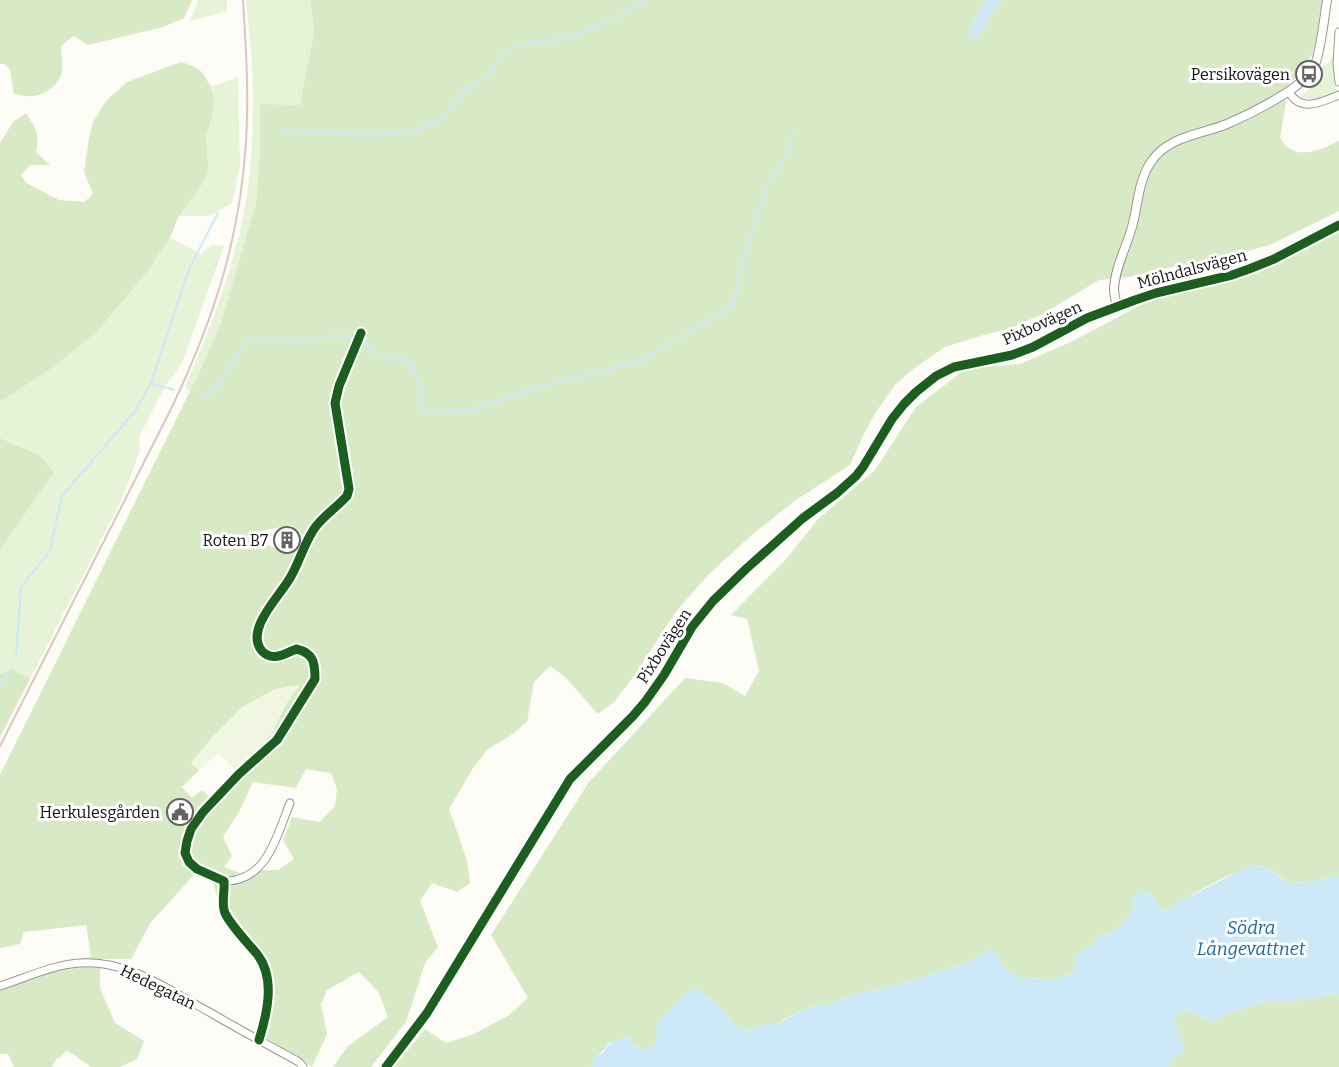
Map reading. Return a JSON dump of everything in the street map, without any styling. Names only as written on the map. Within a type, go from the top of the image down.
[{"type":"street","points":[[1118,307],[1114,290],[1116,275],[1132,227],[1141,184],[1149,165],[1166,146],[1227,124],[1289,92],[1309,74],[1314,67],[1327,0]]},
{"type":"street","points":[[1339,32],[1337,64],[1339,82]]},
{"type":"street","points":[[1289,92],[1296,100],[1306,104],[1321,102],[1339,95]]},
{"type":"street","name":"Mölndalsvägen","points":[[1118,307],[1156,293],[1249,269],[1274,259],[1339,225]]},
{"type":"street","name":"Pixbovägen","points":[[386,1067],[409,1038],[439,993],[570,779],[645,702],[692,627],[713,601],[803,518],[856,476],[899,411],[929,380],[954,366],[1012,355],[1033,347],[1087,318],[1118,307]]},
{"type":"street","points":[[290,803],[264,862],[245,878],[224,881],[189,862],[185,853],[191,829],[203,812],[239,774],[277,740],[315,679],[315,668],[308,654],[296,650],[278,657],[266,654],[258,644],[257,631],[271,604],[291,578],[315,526],[347,496],[349,489],[335,403],[339,386],[361,333]]},
{"type":"street","points":[[224,881],[223,906],[226,916],[259,957],[265,970],[268,988],[267,1004],[259,1040]]},
{"type":"street","name":"Hedegatan","points":[[0,986],[79,963],[117,966],[144,976],[299,1062],[303,1067]]},
{"type":"green space","points":[[0,0],[192,0],[184,18],[163,27],[88,45],[74,36],[61,46],[61,76],[52,88],[29,96],[14,94],[10,70],[5,64],[0,64]]},
{"type":"green space","points":[[198,0],[227,0],[227,11],[190,21]]},
{"type":"green space","points":[[246,0],[310,0],[314,32],[300,106],[260,104],[260,153],[256,203],[221,323],[190,392],[185,387],[226,281],[247,197],[253,106],[252,60]]},
{"type":"green space","points":[[310,0],[986,0],[973,22],[973,38],[977,38],[1002,0],[1322,0],[1319,28],[1313,51],[1302,71],[1281,90],[1286,102],[1280,138],[1286,146],[1300,152],[1315,151],[1339,141],[1339,211],[1270,245],[1207,262],[1130,277],[1099,280],[1043,314],[1011,328],[945,347],[895,385],[875,413],[850,465],[796,500],[754,533],[708,575],[675,613],[614,702],[598,714],[564,676],[550,666],[534,682],[527,722],[510,736],[488,749],[473,768],[449,809],[467,860],[470,883],[457,892],[432,883],[420,901],[438,947],[425,963],[406,1022],[371,1067],[333,1067],[348,1046],[388,1017],[379,993],[359,972],[327,990],[321,1004],[327,1034],[312,1067],[267,1039],[272,1002],[268,965],[262,952],[231,911],[219,904],[213,881],[195,874],[151,922],[131,959],[103,959],[100,988],[115,1023],[144,1041],[137,1059],[120,1067],[91,1067],[67,1050],[59,1059],[57,1058],[52,1067],[14,1067],[8,1054],[0,1054],[0,983],[56,964],[91,957],[86,925],[24,932],[20,944],[0,948],[0,775],[198,375],[221,323],[256,203],[260,153],[260,104],[300,105],[314,32]],"holes":[[[291,525],[302,536],[300,550],[274,548],[267,544],[262,547],[255,541],[261,531]],[[299,685],[286,704],[271,735],[211,799],[202,790],[192,798],[182,787],[199,770],[191,763],[244,706]],[[306,769],[331,773],[337,789],[335,806],[320,822],[292,817],[283,840],[294,859],[278,870],[240,873],[224,867],[232,856],[223,837],[239,812],[253,782],[296,788]]]},
{"type":"green space","points":[[1334,57],[1337,90],[1319,98],[1310,99],[1301,96],[1318,80],[1322,67]]},
{"type":"green space","points":[[181,62],[202,72],[211,87],[215,102],[206,137],[208,172],[201,186],[179,216],[170,238],[147,272],[96,333],[48,371],[0,400],[0,143],[13,122],[26,113],[36,131],[38,140],[36,152],[50,165],[30,165],[21,175],[26,183],[59,200],[84,202],[93,194],[84,172],[89,138],[93,122],[106,101],[127,82]]},
{"type":"green space","points":[[238,77],[240,166],[232,203],[210,216],[179,216],[201,186],[208,161],[206,137],[215,102],[211,87]]},
{"type":"green space","points":[[1339,230],[1339,878],[1288,883],[1271,870],[1260,866],[1251,867],[1226,877],[1167,910],[1161,909],[1150,893],[1135,895],[1132,911],[1119,927],[1101,936],[1092,946],[1075,956],[1076,964],[1070,974],[1054,979],[1019,978],[1003,966],[967,962],[925,977],[849,996],[830,1006],[814,1006],[778,1024],[759,1025],[751,1030],[736,1026],[719,1006],[695,988],[652,1047],[643,1051],[632,1043],[630,1035],[622,1040],[609,1043],[591,1067],[394,1067],[425,1029],[446,1043],[474,1034],[509,1015],[528,998],[491,935],[589,782],[685,678],[723,683],[745,696],[759,671],[747,619],[731,615],[787,558],[818,519],[875,470],[916,407],[967,368],[1020,364],[1073,341],[1146,302],[1260,271]]},
{"type":"green space","points":[[170,238],[201,254],[211,245],[224,246],[182,363],[165,386],[139,437],[140,450],[122,499],[30,679],[12,669],[0,674],[0,550],[54,472],[39,455],[0,438],[0,400],[48,371],[96,333],[147,272]]},
{"type":"green space","points":[[0,438],[39,455],[54,472],[0,550]]},
{"type":"green space","points":[[12,669],[30,679],[0,737],[0,674]]},
{"type":"green space","points":[[300,685],[286,704],[271,735],[238,773],[219,753],[199,770],[191,764],[213,737],[244,706],[275,689]]},
{"type":"green space","points":[[1339,993],[1339,1067],[1167,1067],[1184,1050],[1180,1034],[1174,1023],[1177,1014],[1185,1010],[1214,1022],[1227,1013],[1268,1001],[1295,1001]]},
{"type":"water","points":[[986,0],[1002,0],[977,38],[973,38],[969,35],[969,29]]},
{"type":"water","name":"Södra Långevattnet","points":[[1263,866],[1288,883],[1339,878],[1339,993],[1295,1001],[1268,1001],[1227,1013],[1214,1022],[1185,1010],[1177,1014],[1174,1023],[1180,1034],[1184,1050],[1167,1067],[591,1067],[594,1060],[611,1043],[630,1035],[632,1043],[643,1051],[652,1047],[656,1039],[656,1025],[685,994],[695,988],[719,1006],[736,1026],[751,1030],[759,1025],[778,1024],[814,1006],[830,1006],[849,996],[925,977],[967,962],[993,949],[1003,966],[1019,978],[1054,979],[1070,974],[1076,964],[1074,956],[1092,946],[1101,936],[1119,927],[1132,911],[1135,894],[1138,892],[1150,893],[1161,909],[1167,910],[1245,868]]},
{"type":"waterway","points":[[279,129],[305,133],[378,136],[421,128],[445,117],[464,90],[489,76],[505,51],[529,43],[564,39],[615,19],[645,0]]},
{"type":"waterway","points":[[363,338],[377,357],[407,360],[412,363],[423,397],[422,412],[472,410],[533,389],[643,360],[734,305],[740,269],[767,187],[785,158],[794,132]]},
{"type":"waterway","points":[[16,657],[21,588],[50,551],[62,496],[136,410],[151,383],[190,267],[218,213]]},
{"type":"waterway","points":[[202,396],[205,397],[218,386],[247,339],[277,338],[300,343],[334,335],[356,337]]},
{"type":"waterway","points":[[151,383],[174,390]]},
{"type":"waterway","points":[[0,684],[12,668]]},
{"type":"railway","points":[[0,746],[171,409],[212,312],[231,246],[243,178],[247,107],[243,0]]},
{"type":"cycle path","points":[[386,1067],[427,1013],[570,779],[645,702],[692,627],[713,601],[803,518],[856,476],[892,419],[916,392],[936,376],[954,367],[1012,355],[1033,347],[1087,318],[1135,300],[1249,269],[1274,259],[1339,225]]},
{"type":"cycle path","points":[[259,1040],[268,996],[263,964],[225,913],[224,881],[197,869],[189,862],[185,853],[191,829],[203,812],[239,774],[277,740],[315,679],[314,664],[307,653],[296,649],[279,656],[270,656],[262,651],[257,633],[265,613],[294,572],[313,531],[324,517],[347,496],[349,489],[335,403],[339,386],[361,333]]},
{"type":"place","name":"Persikovägen","points":[[1309,74]]},
{"type":"place","name":"Roten B7","points":[[287,540]]},
{"type":"place","name":"Herkulesgården","points":[[180,812]]}]
